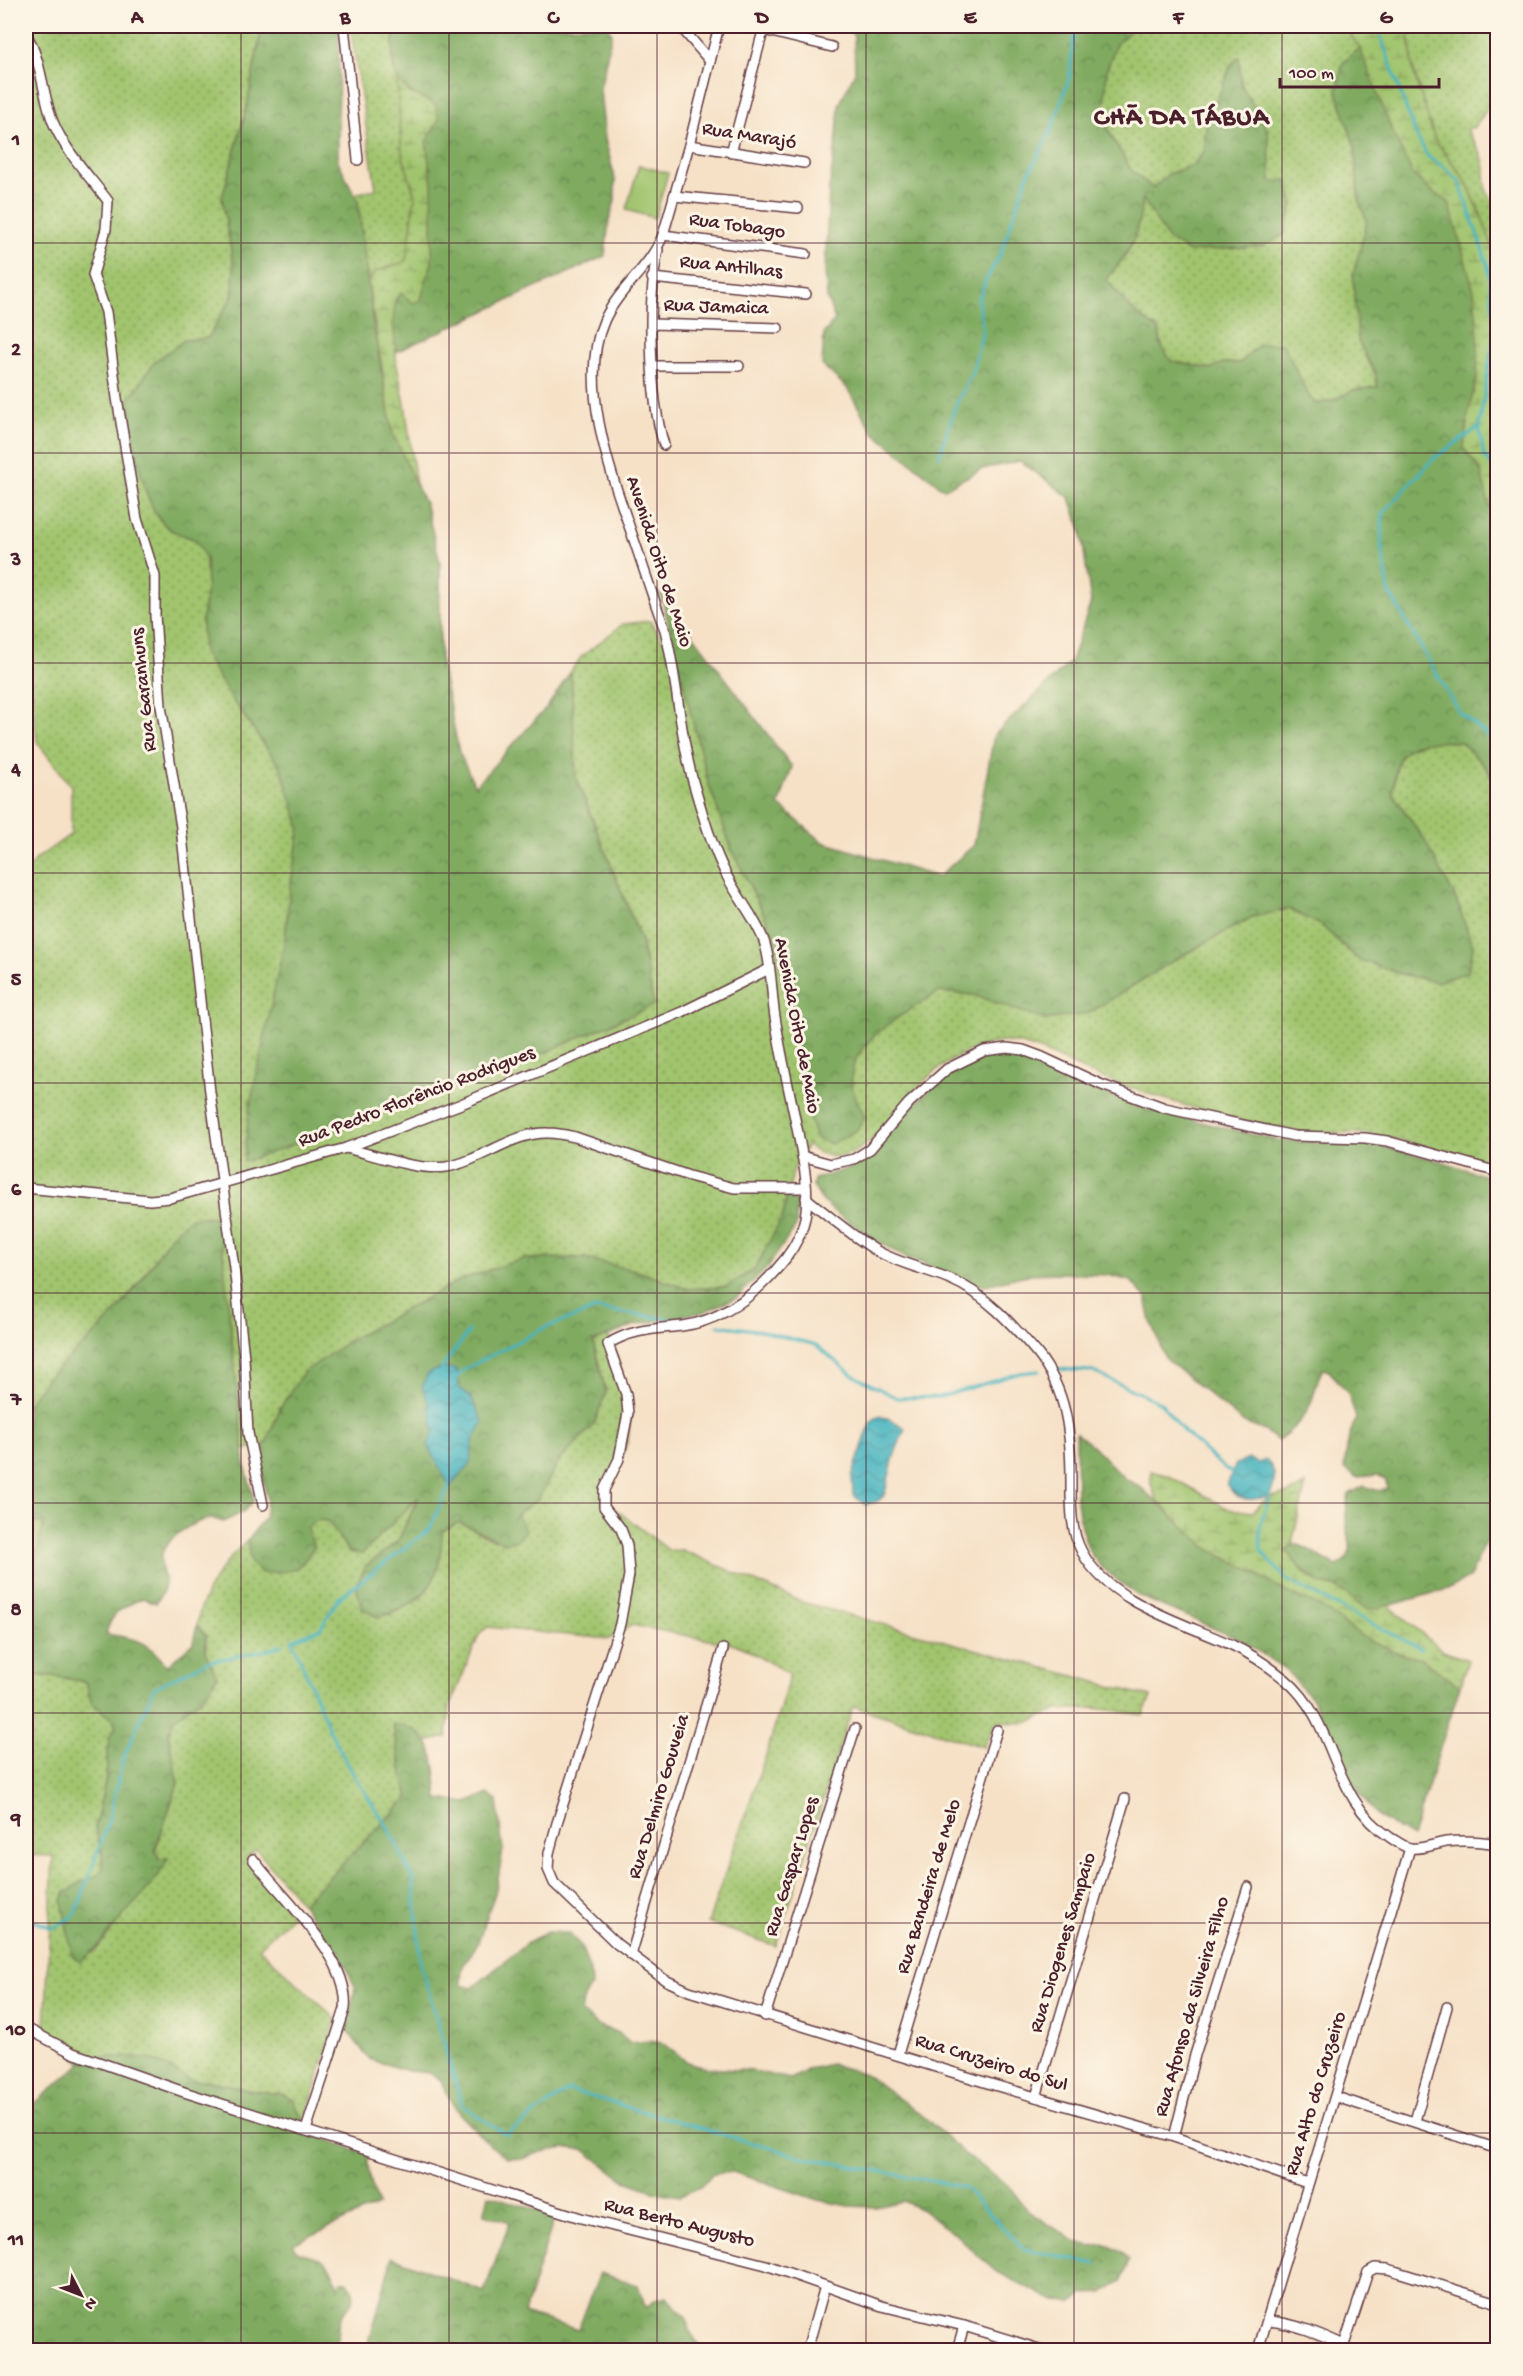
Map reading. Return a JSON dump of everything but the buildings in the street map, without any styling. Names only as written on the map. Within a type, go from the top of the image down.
[{"type":"street","points":[[344,26],[358,160]]},
{"type":"street","points":[[680,26],[710,61]]},
{"type":"street","name":"Avenida Oito de Maio","points":[[631,1955],[564,1894],[551,1880],[548,1869],[549,1853],[557,1823],[620,1624],[629,1575],[629,1554],[624,1536],[604,1508],[604,1490],[619,1459],[628,1413],[626,1394],[609,1344],[619,1337],[639,1331],[710,1319],[745,1300],[771,1275],[795,1246],[803,1224],[806,1193],[802,1156],[775,1018],[764,940],[727,876],[695,789],[685,755],[671,653],[616,490],[600,430],[595,378],[596,356],[604,322],[622,292],[658,248],[663,235],[689,145],[719,26]]},
{"type":"street","points":[[748,26],[832,47]]},
{"type":"street","points":[[731,153],[763,31]]},
{"type":"street","name":"Rua Garanhuns","points":[[26,34],[33,50],[54,124],[62,139],[108,201],[106,229],[93,275],[107,318],[117,398],[137,519],[155,576],[156,643],[161,706],[181,827],[210,1092],[242,1338],[248,1433],[263,1505]]},
{"type":"street","points":[[1497,114],[1497,133]]},
{"type":"street","name":"Rua Marajó","points":[[689,145],[804,163]]},
{"type":"street","points":[[674,196],[798,208]]},
{"type":"street","name":"Rua Tobago","points":[[663,235],[806,254]]},
{"type":"street","points":[[658,248],[652,278],[652,324],[656,410],[664,445]]},
{"type":"street","name":"Rua Antilhas","points":[[652,278],[806,294]]},
{"type":"street","name":"Rua Jamaica","points":[[652,324],[778,328]]},
{"type":"street","points":[[654,366],[739,366]]},
{"type":"street","name":"Rua Pedro Florêncio Rodrigues","points":[[26,1188],[150,1200],[170,1198],[223,1181],[346,1148],[461,1104],[682,1012],[769,969]]},
{"type":"street","points":[[802,1156],[831,1164],[854,1159],[870,1149],[909,1103],[946,1070],[984,1051],[1007,1048],[1023,1050],[1042,1057],[1102,1086],[1165,1108],[1294,1136],[1365,1138],[1387,1141],[1497,1172]]},
{"type":"street","points":[[346,1148],[408,1163],[446,1167],[468,1161],[532,1135],[558,1133],[688,1176],[734,1188],[806,1193],[876,1250],[893,1259],[962,1285],[998,1312],[1024,1339],[1048,1369],[1063,1400],[1070,1438],[1071,1509],[1078,1545],[1084,1556],[1102,1576],[1122,1593],[1180,1624],[1253,1656],[1289,1683],[1312,1710],[1357,1807],[1378,1827],[1410,1848],[1450,1842],[1480,1841],[1497,1844]]},
{"type":"street","name":"Rua Delmiro Gouveia","points":[[631,1955],[723,1650]]},
{"type":"street","name":"Rua Gaspar Lopes","points":[[765,2016],[855,1729]]},
{"type":"street","name":"Rua Bandeira de Melo","points":[[898,2054],[997,1730]]},
{"type":"street","name":"Rua Diogenes Sampaio","points":[[1036,2097],[1125,1799]]},
{"type":"street","name":"Rua Alto do Cruzeiro","points":[[1258,2350],[1269,2321],[1307,2183],[1336,2097],[1410,1848]]},
{"type":"street","points":[[253,1859],[313,1932],[339,1972],[345,1988],[345,2009],[306,2130]]},
{"type":"street","name":"Rua Afonso da Silveira Filho","points":[[1174,2137],[1195,2055],[1248,1887]]},
{"type":"street","name":"Rua Cruzeiro do Sul","points":[[631,1955],[665,1980],[705,1997],[1174,2137],[1307,2183]]},
{"type":"street","points":[[1415,2121],[1447,2007]]},
{"type":"street","name":"Rua Berto Augusto","points":[[26,2028],[73,2053],[116,2069],[581,2218],[766,2265],[882,2306],[964,2326],[1042,2350]]},
{"type":"street","points":[[1336,2097],[1497,2149]]},
{"type":"street","points":[[1269,2321],[1309,2329],[1343,2348],[1368,2272],[1375,2268],[1388,2269],[1497,2303]]},
{"type":"street","points":[[807,2350],[825,2286]]},
{"type":"street","points":[[957,2350],[964,2326]]},
{"type":"green space","points":[[26,26],[262,26],[247,106],[222,198],[234,267],[233,295],[208,338],[185,340],[128,402],[139,468],[150,502],[157,516],[166,526],[196,540],[206,559],[207,586],[202,621],[231,698],[281,768],[300,827],[285,939],[654,1005],[641,940],[576,778],[571,671],[581,657],[623,624],[650,621],[679,664],[708,782],[732,850],[775,937],[805,1105],[865,1117],[852,1087],[852,1071],[858,1056],[880,1030],[939,992],[974,995],[1045,1020],[1176,959],[1252,917],[1289,909],[1321,925],[1359,960],[1473,947],[1456,899],[1425,842],[1393,794],[1398,762],[1408,749],[1425,743],[1461,742],[1487,769],[1497,785],[1498,1122],[1492,1131],[1497,1150],[1497,1167],[1432,1148],[1382,1137],[1357,1133],[1302,1132],[1225,1116],[1125,1086],[1026,1045],[1002,1042],[978,1047],[934,1072],[916,1089],[881,1130],[854,1152],[840,1156],[824,1155],[807,1145],[794,1168],[783,1216],[755,1269],[726,1287],[687,1289],[637,1271],[582,1258],[523,1259],[460,1280],[350,1340],[281,1406],[266,1444],[243,1450],[219,1217],[190,1218],[170,1237],[117,1311],[26,1406],[26,873],[36,859],[71,834],[71,786],[37,742],[26,654],[26,562],[32,541],[26,531]]},
{"type":"green space","points":[[262,26],[339,26],[338,161],[358,202],[372,317],[392,431],[426,506],[440,562],[440,658],[459,752],[475,786],[548,706],[571,671],[576,778],[641,941],[654,1005],[505,1070],[244,1162],[249,1110],[285,939],[300,827],[281,768],[231,698],[203,652],[202,621],[207,586],[206,559],[196,540],[166,526],[157,516],[150,502],[140,468],[128,401],[155,361],[185,340],[208,338],[233,295],[234,267],[222,198],[247,106]]},
{"type":"green space","points":[[350,26],[387,26],[394,32],[392,59],[397,79],[402,154],[415,196],[405,262],[375,272],[368,282],[358,202],[354,194],[376,189]]},
{"type":"green space","points":[[403,26],[606,26],[612,33],[600,89],[605,139],[615,179],[615,201],[609,221],[605,256],[396,352],[394,306],[401,293],[421,300],[432,263],[432,185],[426,141],[439,120],[434,104],[410,91],[397,78],[393,59],[394,32]]},
{"type":"green space","points":[[849,26],[1136,26],[1116,44],[1107,69],[1104,109],[1109,132],[1131,170],[1153,188],[1169,174],[1194,165],[1205,150],[1206,128],[1231,65],[1239,57],[1241,84],[1268,131],[1271,182],[1287,180],[1293,204],[1284,235],[1263,246],[1189,252],[1168,239],[1143,199],[1136,233],[1128,251],[1106,279],[1130,307],[1158,329],[1162,347],[1171,361],[1211,369],[1223,363],[1240,363],[1260,344],[1283,344],[1308,394],[1316,404],[1334,400],[1354,390],[1378,387],[1375,373],[1358,341],[1353,275],[1367,223],[1358,195],[1355,147],[1337,92],[1343,63],[1360,48],[1393,133],[1413,174],[1430,190],[1449,202],[1474,291],[1478,337],[1477,378],[1469,410],[1464,448],[1481,471],[1489,505],[1497,517],[1497,785],[1487,769],[1461,742],[1434,742],[1416,745],[1402,754],[1397,766],[1393,794],[1425,841],[1456,899],[1473,947],[1468,972],[1437,982],[1404,975],[1359,960],[1321,925],[1289,909],[1252,917],[1176,959],[1089,1013],[1045,1020],[974,995],[939,992],[880,1030],[858,1056],[852,1071],[852,1087],[865,1117],[857,1130],[832,1144],[816,1139],[805,1105],[775,937],[732,850],[708,782],[660,591],[792,767],[779,805],[823,842],[938,877],[974,845],[994,735],[1071,661],[1091,602],[1081,530],[1070,498],[1020,461],[982,469],[944,489],[873,432],[847,388],[822,365],[824,333],[835,320],[827,298],[825,271],[829,189],[839,105],[855,72],[854,37]]},
{"type":"green space","points":[[1136,26],[1344,26],[1360,48],[1343,63],[1337,92],[1355,147],[1358,195],[1367,223],[1361,246],[1358,341],[1375,373],[1378,388],[1354,390],[1334,400],[1316,404],[1260,344],[1240,363],[1223,363],[1211,369],[1170,361],[1162,347],[1158,329],[1130,307],[1106,279],[1128,251],[1136,233],[1143,198],[1168,239],[1287,180],[1271,183],[1268,131],[1241,84],[1239,58],[1231,65],[1206,128],[1205,150],[1193,165],[1169,174],[1153,189],[1131,170],[1109,132],[1104,109],[1107,69],[1116,43]]},
{"type":"green space","points":[[1344,26],[1408,26],[1413,70],[1435,140],[1466,181],[1497,259],[1497,517],[1489,505],[1481,471],[1464,448],[1469,410],[1477,378],[1478,337],[1474,291],[1449,202],[1430,190],[1413,174],[1393,133],[1360,48]]},
{"type":"green space","points":[[1408,26],[1497,26],[1497,94],[1475,127],[1467,129],[1485,165],[1488,194],[1497,202],[1497,266],[1481,215],[1466,181],[1435,140],[1413,69]]},
{"type":"green space","points":[[397,79],[410,93],[435,104],[439,120],[426,141],[432,185],[432,263],[421,300],[413,303],[401,293],[395,300],[393,323],[397,365],[405,404],[416,485],[392,431],[368,282],[375,272],[405,262],[408,252],[415,196],[402,154]]},
{"type":"green space","points":[[639,165],[668,173],[655,218],[626,210]]},
{"type":"green space","points":[[1015,1054],[1047,1065],[1095,1090],[1139,1107],[1276,1140],[1380,1146],[1444,1162],[1497,1180],[1497,1517],[1470,1577],[1451,1588],[1374,1610],[1364,1608],[1337,1587],[1320,1584],[1297,1565],[1286,1551],[1292,1543],[1310,1550],[1337,1566],[1347,1558],[1350,1550],[1346,1519],[1349,1494],[1364,1486],[1379,1491],[1387,1488],[1386,1480],[1378,1475],[1357,1477],[1344,1468],[1349,1436],[1356,1418],[1348,1393],[1329,1371],[1323,1369],[1320,1374],[1304,1416],[1278,1441],[1265,1431],[1244,1423],[1165,1358],[1151,1322],[1146,1298],[1131,1281],[1107,1275],[1058,1273],[1031,1274],[981,1286],[903,1256],[832,1210],[821,1199],[813,1186],[814,1179],[850,1168],[868,1158],[912,1106],[939,1082],[964,1066],[990,1056]]},
{"type":"green space","points":[[787,1196],[797,1202],[796,1226],[767,1268],[736,1298],[703,1312],[635,1325],[593,1342],[606,1392],[594,1424],[558,1462],[539,1498],[516,1515],[526,1530],[518,1540],[505,1543],[459,1522],[442,1531],[439,1564],[432,1583],[426,1591],[404,1607],[377,1617],[362,1608],[356,1585],[366,1566],[398,1541],[419,1497],[362,1554],[349,1552],[329,1522],[319,1519],[307,1528],[314,1547],[298,1567],[287,1571],[262,1573],[251,1564],[247,1541],[265,1517],[267,1499],[257,1447],[266,1444],[281,1406],[303,1373],[350,1340],[460,1280],[523,1259],[582,1258],[637,1271],[687,1289],[726,1287],[755,1269],[783,1216]]},
{"type":"green space","points":[[219,1216],[245,1465],[254,1500],[243,1512],[224,1522],[213,1519],[204,1520],[188,1527],[173,1538],[161,1559],[165,1583],[156,1603],[143,1598],[129,1604],[115,1615],[108,1627],[106,1634],[141,1642],[154,1651],[167,1666],[193,1643],[197,1625],[206,1636],[205,1650],[217,1677],[204,1696],[175,1718],[168,1733],[178,1783],[155,1850],[160,1860],[168,1858],[146,1891],[101,1943],[80,1962],[72,1955],[62,1901],[65,1891],[70,1891],[78,1884],[98,1875],[103,1868],[95,1828],[106,1778],[109,1738],[116,1727],[112,1719],[92,1704],[86,1682],[53,1676],[26,1675],[26,1600],[44,1523],[26,1522],[26,1406],[48,1377],[117,1311],[170,1237],[190,1218]]},
{"type":"green space","points":[[607,1335],[615,1348],[631,1415],[627,1443],[607,1494],[611,1506],[670,1551],[682,1550],[802,1602],[1151,1697],[1143,1715],[1095,1708],[1058,1710],[1026,1723],[996,1722],[983,1747],[853,1706],[776,1946],[708,1923],[768,1749],[790,1674],[740,1646],[632,1625],[609,1639],[487,1627],[479,1635],[450,1706],[447,1737],[425,1742],[415,1730],[393,1725],[409,1797],[302,1904],[256,1849],[247,1858],[292,1916],[259,1948],[336,2019],[304,2124],[294,2101],[282,2094],[246,2090],[207,2081],[193,2081],[176,2073],[102,2057],[82,2063],[45,2031],[53,1856],[26,1855],[26,1675],[53,1676],[86,1682],[92,1704],[112,1719],[116,1728],[109,1738],[106,1778],[95,1828],[103,1868],[98,1875],[78,1884],[70,1891],[94,1952],[168,1858],[160,1860],[155,1851],[178,1783],[168,1733],[175,1718],[204,1696],[206,1636],[197,1625],[199,1613],[214,1579],[230,1558],[247,1541],[251,1564],[319,1519],[329,1522],[349,1552],[391,1523],[420,1495],[398,1541],[366,1566],[390,1615],[412,1604],[423,1595],[433,1581],[440,1556],[442,1531],[459,1522],[495,1540],[516,1515],[539,1498],[558,1462],[594,1424],[606,1392],[593,1342]]},
{"type":"green space","points":[[1076,1433],[1092,1445],[1125,1479],[1139,1486],[1210,1549],[1284,1591],[1319,1606],[1365,1638],[1399,1653],[1422,1659],[1460,1686],[1412,1837],[1378,1817],[1350,1781],[1313,1700],[1286,1670],[1243,1641],[1137,1595],[1101,1567],[1090,1553],[1081,1527],[1077,1501]]},
{"type":"green space","points":[[1151,1471],[1169,1476],[1229,1509],[1252,1512],[1269,1497],[1288,1494],[1306,1484],[1292,1543],[1286,1551],[1315,1581],[1337,1588],[1366,1608],[1388,1605],[1443,1651],[1468,1660],[1460,1686],[1422,1659],[1399,1653],[1365,1638],[1319,1606],[1284,1591],[1247,1568],[1210,1550],[1157,1501],[1151,1484]]},
{"type":"green space","points":[[26,1522],[44,1523],[26,1600]]},
{"type":"green space","points":[[393,1724],[415,1730],[428,1744],[434,1762],[438,1799],[466,1803],[488,1794],[497,1800],[503,1850],[496,1890],[478,1943],[462,1968],[461,1985],[472,1988],[530,1941],[548,1932],[568,1933],[581,1946],[590,1971],[591,1986],[584,1998],[581,2012],[599,2026],[619,2033],[630,2043],[649,2041],[662,2043],[687,2062],[708,2068],[752,2071],[791,2079],[809,2069],[831,2064],[865,2074],[923,2116],[966,2155],[1008,2185],[1027,2210],[1076,2242],[1090,2246],[1103,2244],[1120,2250],[1129,2260],[1122,2281],[1102,2293],[1083,2294],[1073,2302],[1055,2301],[995,2271],[957,2236],[924,2211],[903,2201],[876,2207],[848,2206],[818,2200],[733,2172],[713,2174],[700,2187],[680,2196],[656,2192],[625,2181],[583,2149],[565,2148],[541,2152],[522,2159],[507,2158],[491,2146],[458,2112],[441,2080],[430,2073],[408,2071],[369,2059],[347,2030],[355,1987],[344,1962],[302,1904],[409,1797]]},
{"type":"green space","points":[[102,2057],[154,2060],[193,2081],[207,2081],[246,2090],[282,2094],[294,2100],[308,2133],[368,2154],[370,2182],[378,2205],[293,2244],[298,2252],[325,2261],[338,2287],[341,2281],[346,2281],[352,2288],[353,2299],[339,2322],[337,2350],[26,2350],[26,2111],[82,2063]]},
{"type":"green space","points":[[489,2195],[555,2216],[524,2313],[578,2330],[600,2273],[638,2285],[646,2308],[655,2300],[666,2297],[686,2317],[689,2330],[700,2347],[698,2350],[367,2350],[392,2257],[484,2292],[510,2222],[484,2214]]},
{"type":"water","points":[[442,1368],[457,1370],[459,1387],[471,1398],[483,1422],[473,1441],[470,1464],[450,1487],[428,1445],[434,1431],[428,1401],[422,1387],[428,1373]]},
{"type":"water","points":[[878,1416],[890,1419],[905,1428],[894,1456],[884,1496],[878,1501],[865,1505],[853,1495],[852,1476],[871,1422]]},
{"type":"water","points":[[1249,1459],[1258,1463],[1266,1460],[1270,1464],[1274,1473],[1274,1482],[1269,1497],[1245,1499],[1236,1495],[1227,1485],[1236,1464]]},
{"type":"waterway","points":[[939,456],[956,404],[972,373],[983,329],[978,301],[986,280],[1000,255],[1027,177],[1052,129],[1069,79],[1075,26]]},
{"type":"waterway","points":[[1377,26],[1415,133],[1428,157],[1444,167],[1459,181],[1488,266],[1495,327],[1479,427],[1484,456],[1498,473]]},
{"type":"waterway","points":[[1478,428],[1434,458],[1383,513],[1381,544],[1389,592],[1459,712],[1498,744]]},
{"type":"waterway","points":[[455,1379],[465,1369],[542,1329],[596,1309],[675,1320]]},
{"type":"waterway","points":[[718,1325],[762,1331],[816,1345],[851,1374],[897,1398],[940,1397],[1020,1373],[1039,1371]]},
{"type":"waterway","points":[[442,1372],[442,1368],[469,1331]]},
{"type":"waterway","points":[[1059,1369],[1091,1371],[1161,1403],[1184,1432],[1226,1470],[1233,1473]]},
{"type":"waterway","points":[[450,1483],[430,1529],[339,1598],[320,1629],[292,1640],[331,1733],[355,1777],[387,1826],[413,1879],[421,1965],[462,2105],[506,2135],[568,2090],[798,2156],[964,2187],[1024,2249],[1096,2264]]},
{"type":"waterway","points":[[1268,1495],[1260,1526],[1261,1551],[1287,1580],[1421,1649]]},
{"type":"waterway","points":[[26,1918],[53,1928],[75,1915],[108,1823],[123,1759],[154,1688],[206,1662],[268,1650],[282,1645]]},
{"type":"district","name":"CHÃ DA TÁBUA","points":[[1182,119]]}]
